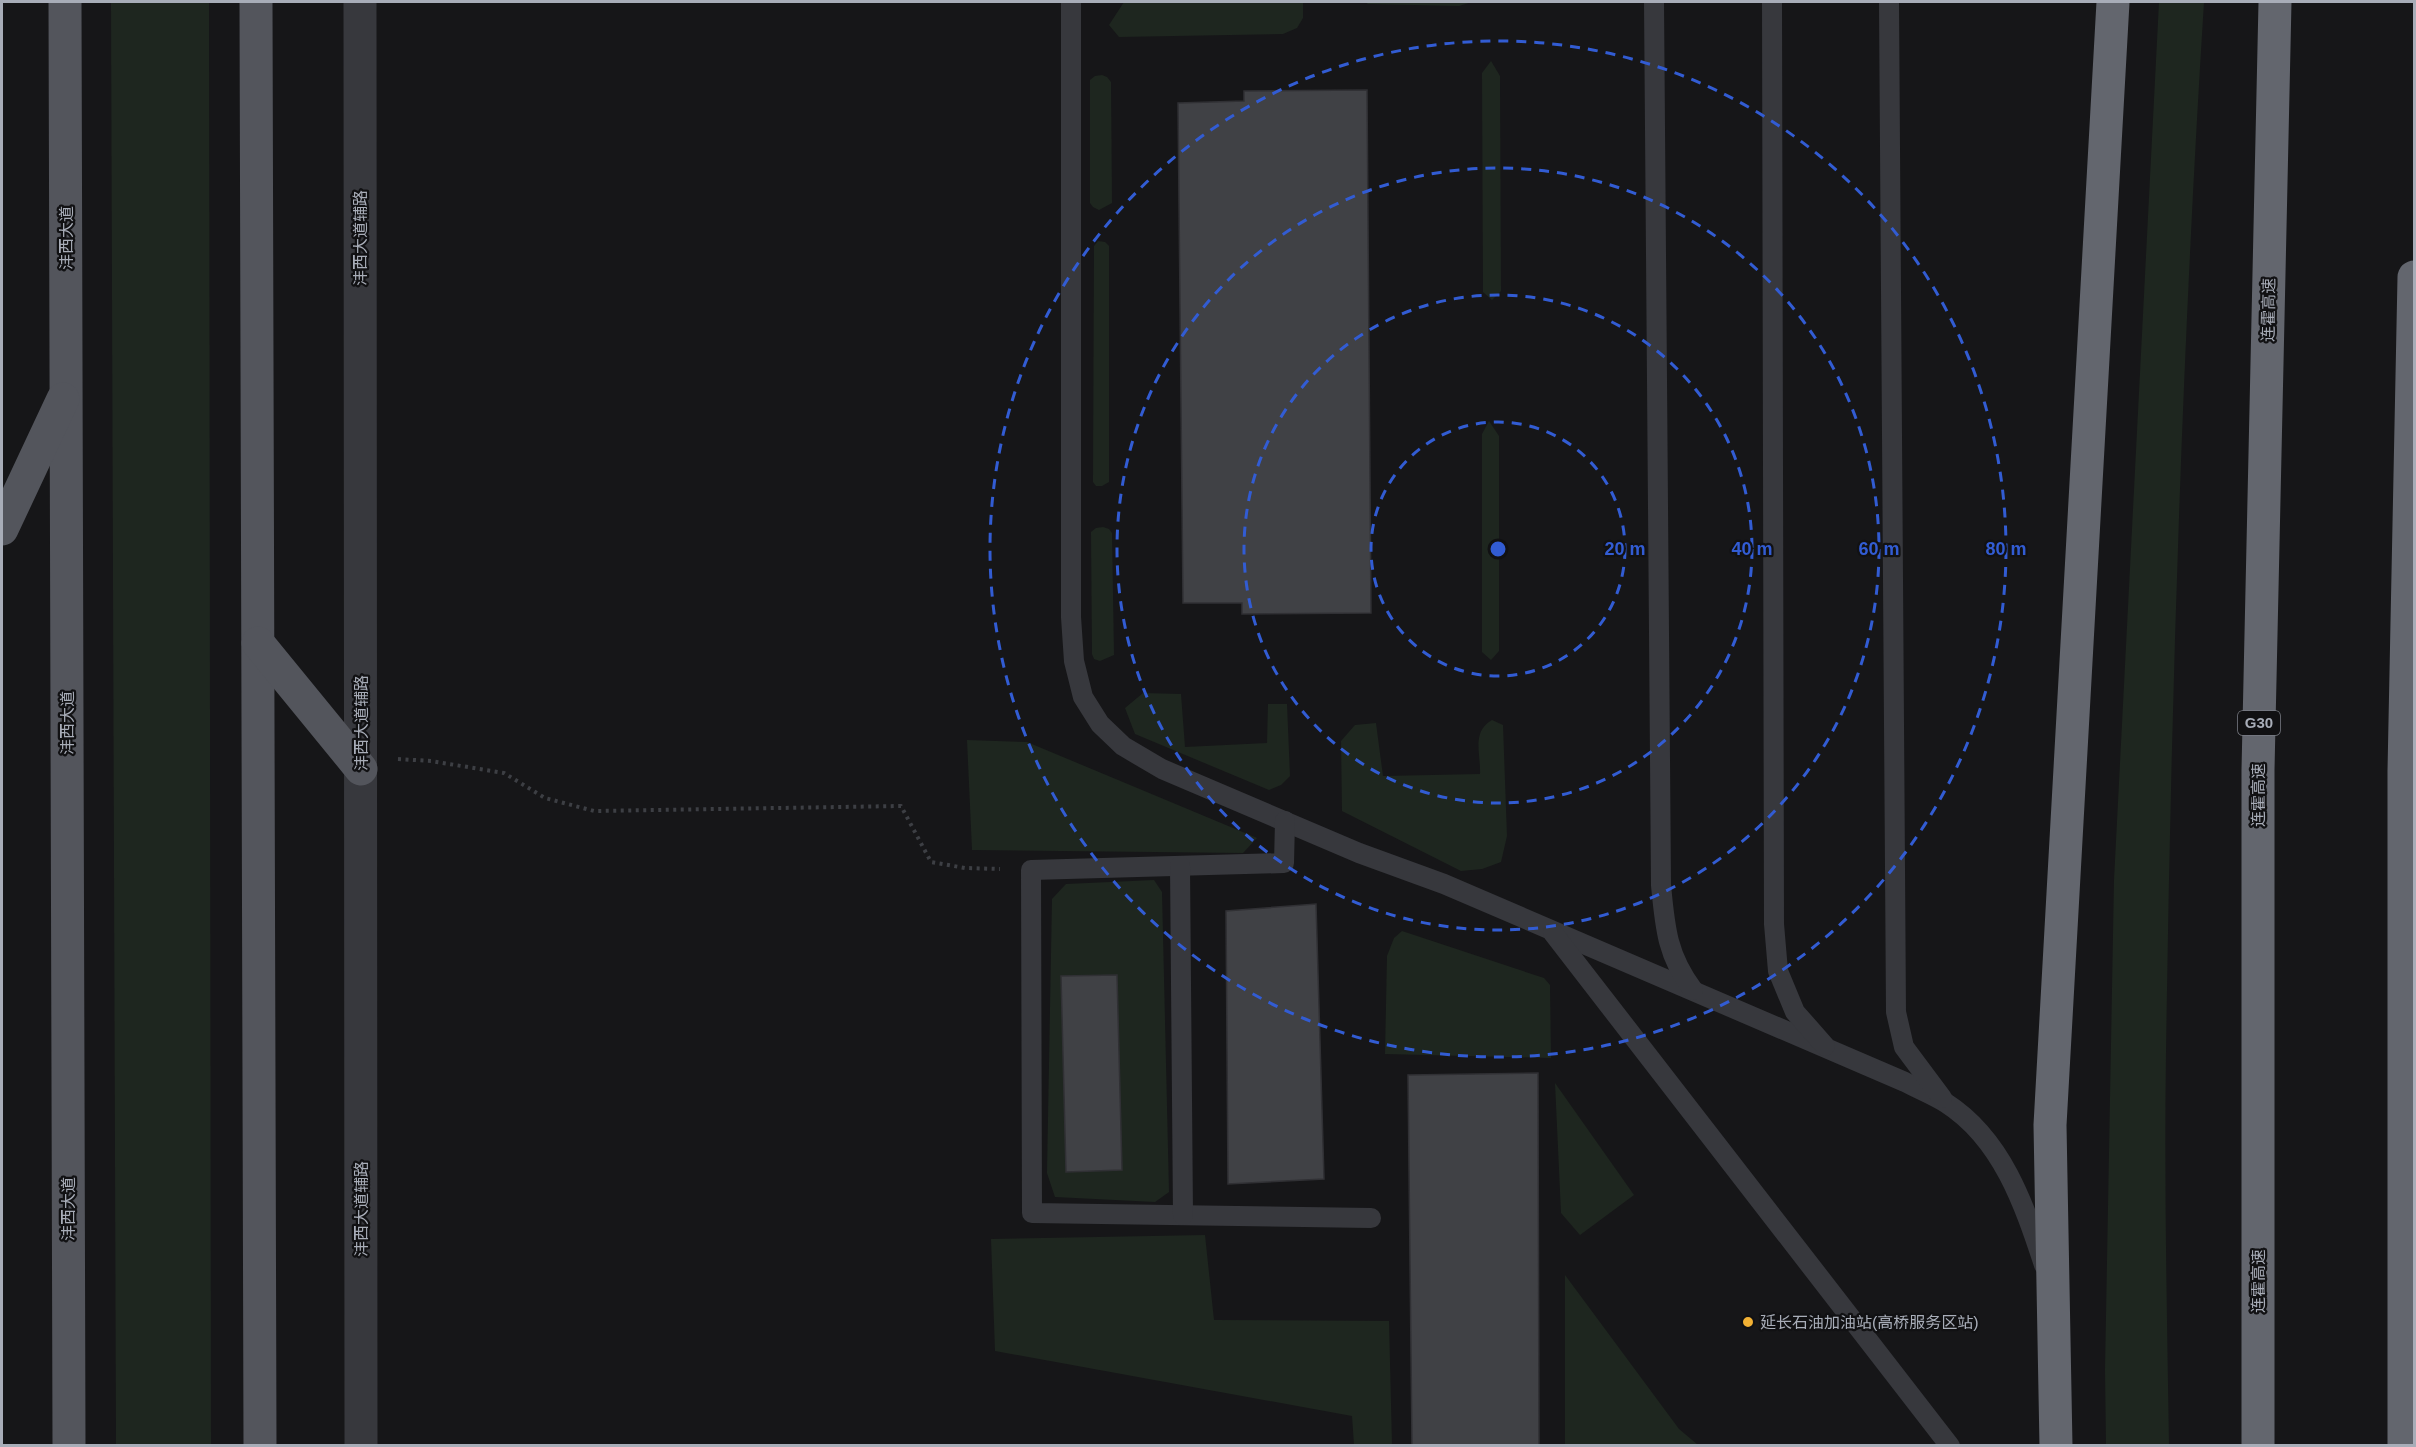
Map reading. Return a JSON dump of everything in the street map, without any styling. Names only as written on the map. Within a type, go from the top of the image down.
[{"type":"highway","points":[[2056,1446],[2050,1125],[2112,2]]},
{"type":"highway","name":"连霍高速","points":[[2258,1446],[2258,770],[2275,2]]},
{"type":"highway","points":[[2404,1446],[2404,771],[2415,277]]},
{"type":"main road","name":"沣西大道","points":[[65,2],[69,1446]]},
{"type":"main road","points":[[256,2],[260,1446]]},
{"type":"main road","points":[[2,529],[67,392]]},
{"type":"main road","points":[[258,643],[361,763]]},
{"type":"street","name":"沣西大道辅路","points":[[360,2],[361,1446]]},
{"type":"lane","points":[[1071,2],[1071,617],[1074,661],[1083,697],[1100,724],[1123,747],[1162,769],[1359,853],[1444,884],[1905,1082],[1946,1104],[1979,1130],[2005,1167],[2028,1218],[2053,1294]]},
{"type":"lane","points":[[1654,2],[1661,885],[1665,931],[1678,970],[1695,992]]},
{"type":"lane","points":[[1772,2],[1774,924],[1778,971],[1795,1012],[1829,1050]]},
{"type":"lane","points":[[1889,2],[1896,1012],[1904,1047],[1946,1104]]},
{"type":"lane","points":[[1285,821],[1284,863],[1031,870],[1032,1213],[1371,1218]]},
{"type":"lane","points":[[1180,866],[1183,1215]]},
{"type":"lane","points":[[1551,931],[1950,1446]]},
{"type":"path","points":[[361,763],[431,760],[504,773],[545,798],[594,811],[901,806],[931,862],[965,868],[1031,870]]},
{"type":"shaded area","points":[[111,2],[209,2],[211,1445],[116,1445]]},
{"type":"shaded area","points":[[1124,2],[1303,2],[1303,18],[1297,28],[1283,34],[1119,37],[1109,25]]},
{"type":"shaded area","points":[[1365,2],[1472,2],[1459,6],[1368,4]]},
{"type":"shaded area","points":[[2159,2],[2204,2],[2189,264],[2171,790],[2165,1102],[2169,1445],[2106,1446],[2105,1370],[2114,880]]},
{"type":"shaded area","points":[[1491,61],[1500,76],[1501,291],[1492,300],[1483,292],[1482,73]]},
{"type":"shaded area","points":[[1102,75],[1111,82],[1112,203],[1099,210],[1090,203],[1090,80]]},
{"type":"shaded area","points":[[1098,241],[1105,242],[1109,246],[1109,482],[1102,486],[1096,486],[1093,482],[1094,246]]},
{"type":"shaded area","points":[[1489,421],[1499,436],[1499,651],[1491,660],[1482,652],[1482,434]]},
{"type":"shaded area","points":[[1103,527],[1112,533],[1114,655],[1100,661],[1094,659],[1092,654],[1091,532]]},
{"type":"shaded area","points":[[1143,693],[1181,694],[1185,747],[1267,743],[1268,704],[1287,704],[1290,776],[1281,785],[1269,790],[1135,734],[1125,708]]},
{"type":"shaded area","points":[[1492,720],[1503,725],[1507,836],[1501,862],[1482,869],[1461,871],[1342,811],[1341,741],[1355,725],[1376,723],[1383,776],[1480,774],[1479,737],[1485,725]]},
{"type":"shaded area","points":[[967,740],[1027,742],[1257,838],[1243,853],[972,850]]},
{"type":"shaded area","points":[[1154,880],[1162,892],[1169,1192],[1155,1202],[1055,1197],[1047,1173],[1052,899],[1066,884]]},
{"type":"shaded area","points":[[1402,931],[1544,978],[1550,985],[1551,1058],[1385,1054],[1387,956],[1394,938]]},
{"type":"shaded area","points":[[1555,1083],[1634,1195],[1580,1235],[1561,1213]]},
{"type":"shaded area","points":[[1205,1235],[1214,1320],[1389,1321],[1392,1445],[1354,1445],[1352,1416],[995,1351],[991,1239]]},
{"type":"shaded area","points":[[1565,1275],[1679,1429],[1698,1445],[1565,1445]]},
{"type":"building","points":[[1367,90],[1371,613],[1242,614],[1242,603],[1183,603],[1178,103],[1244,101],[1244,91]]},
{"type":"building","points":[[1316,904],[1324,1179],[1228,1184],[1226,911]]},
{"type":"building","points":[[1117,975],[1122,1170],[1066,1172],[1061,976]]},
{"type":"building","points":[[1538,1073],[1539,1446],[1412,1446],[1408,1075]]},
{"type":"place","name":"延长石油加油站(高桥服务区站)","points":[[1748,1322]]}]
